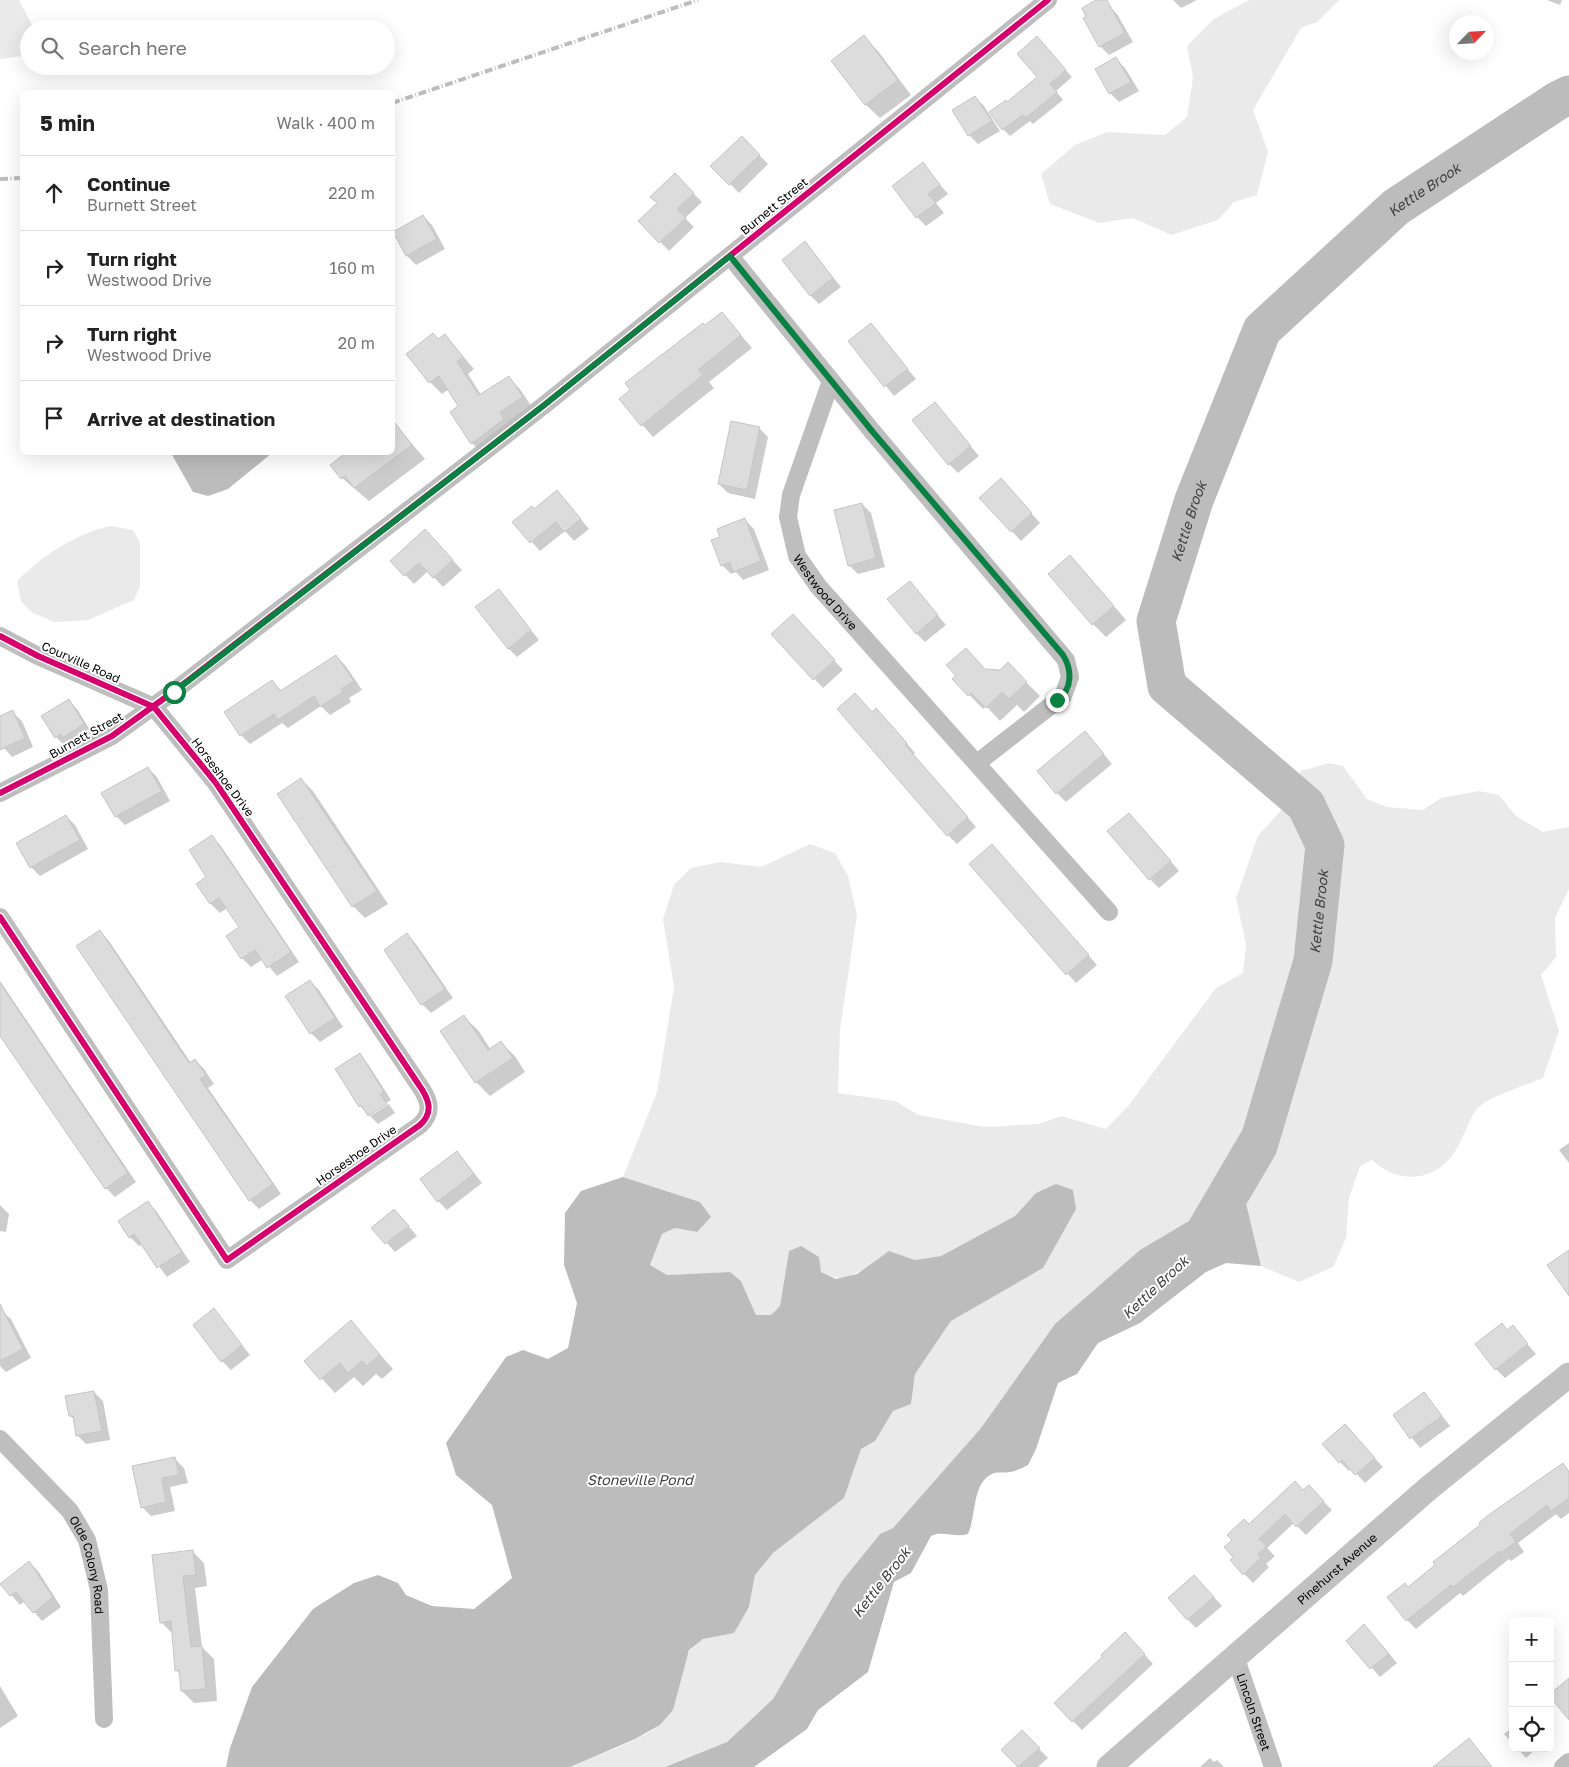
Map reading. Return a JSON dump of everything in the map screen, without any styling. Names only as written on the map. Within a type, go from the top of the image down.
[{"type":"main road","name":"Pinehurst Avenue","points":[[1109,1767],[1430,1487],[1569,1375]]},
{"type":"street","name":"Burnett Street","points":[[0,793],[96,745],[154,707],[543,406],[1048,0]]},
{"type":"street","points":[[730,256],[831,381],[1066,660],[1070,677],[1063,696],[977,763]]},
{"type":"street","name":"Westwood Drive","points":[[831,381],[791,495],[789,523],[797,556],[818,586],[1109,912]]},
{"type":"street","name":"Courville Road","points":[[0,636],[38,656],[154,707]]},
{"type":"street","name":"Horseshoe Drive","points":[[0,917],[227,1260],[425,1120],[430,1106],[419,1085],[216,783],[154,707]]},
{"type":"street","name":"Olde Colony Road","points":[[0,1439],[70,1511],[87,1540],[100,1590],[104,1719]]},
{"type":"street","name":"Lincoln Street","points":[[1235,1656],[1273,1767]]},
{"type":"street","points":[[1563,1767],[1569,1762]]},
{"type":"shaded area","points":[[0,0],[19,0],[29,20],[20,20],[20,56],[0,59]]},
{"type":"shaded area","points":[[1249,0],[1339,0],[1317,22],[1301,28],[1253,110],[1268,152],[1257,195],[1234,202],[1218,220],[1171,235],[1133,218],[1099,223],[1050,204],[1041,174],[1075,145],[1107,132],[1165,135],[1187,117],[1193,77],[1187,46],[1214,19]]},
{"type":"shaded area","points":[[111,526],[133,530],[140,542],[140,587],[134,600],[88,620],[54,622],[31,612],[21,601],[17,581],[48,554],[85,534]]},
{"type":"shaded area","points":[[1329,763],[1343,766],[1367,799],[1387,807],[1423,810],[1441,798],[1479,791],[1499,795],[1516,816],[1543,832],[1569,827],[1569,889],[1555,918],[1556,957],[1541,975],[1559,1031],[1543,1078],[1502,1094],[1480,1106],[1473,1115],[1454,1153],[1436,1170],[1415,1177],[1392,1173],[1372,1160],[1360,1166],[1349,1198],[1346,1238],[1333,1267],[1299,1282],[1261,1266],[1246,1203],[1258,1146],[1244,1128],[1189,1222],[1140,1250],[1055,1324],[981,1428],[893,1528],[880,1534],[842,1581],[773,1699],[727,1742],[665,1767],[570,1767],[630,1742],[661,1724],[669,1714],[674,1703],[688,1654],[695,1645],[704,1639],[734,1633],[749,1607],[755,1575],[773,1553],[844,1498],[861,1449],[875,1440],[893,1411],[911,1404],[915,1374],[951,1321],[1043,1268],[1036,1193],[1015,1216],[941,1256],[915,1260],[889,1251],[859,1271],[839,1278],[819,1271],[789,1251],[780,1306],[771,1315],[756,1315],[741,1281],[730,1272],[667,1275],[650,1265],[662,1234],[675,1228],[697,1232],[700,1202],[623,1177],[657,1092],[674,987],[663,919],[674,885],[691,868],[720,862],[761,867],[810,844],[835,853],[848,876],[857,915],[840,1029],[838,1093],[895,1101],[919,1115],[984,1127],[1039,1124],[1061,1116],[1106,1129],[1129,1105],[1216,988],[1243,973],[1246,945],[1236,898],[1258,836],[1283,808],[1301,771]]},
{"type":"water","points":[[172,455],[270,455],[228,489],[208,496],[193,492]]},
{"type":"water","points":[[1244,1127],[1258,1146],[1246,1203],[1261,1266],[1226,1263],[1206,1272],[1140,1323],[1098,1343],[1077,1374],[1058,1383],[1036,1449],[1028,1465],[1012,1472],[994,1473],[987,1477],[978,1491],[968,1534],[935,1534],[931,1536],[911,1573],[894,1582],[868,1672],[818,1710],[807,1729],[754,1767],[665,1767],[727,1742],[773,1699],[842,1581],[880,1534],[893,1528],[981,1428],[1055,1324],[1140,1250],[1189,1221]]},
{"type":"water","name":"Stoneville Pond","points":[[623,1177],[700,1202],[711,1217],[697,1232],[675,1228],[662,1234],[650,1265],[667,1275],[730,1272],[741,1281],[756,1315],[771,1315],[780,1306],[789,1251],[801,1246],[819,1257],[821,1272],[836,1279],[857,1274],[889,1251],[915,1260],[941,1256],[1015,1216],[1036,1193],[1056,1184],[1073,1190],[1076,1209],[1043,1268],[951,1321],[915,1374],[911,1404],[893,1411],[875,1441],[861,1449],[844,1498],[773,1553],[755,1575],[749,1607],[734,1633],[703,1639],[689,1650],[673,1710],[660,1725],[635,1739],[570,1767],[226,1767],[230,1748],[252,1687],[313,1609],[354,1583],[378,1575],[398,1583],[406,1595],[432,1606],[474,1609],[512,1578],[492,1505],[456,1475],[446,1443],[506,1357],[523,1350],[548,1359],[568,1348],[577,1303],[564,1265],[565,1213],[581,1191]]},
{"type":"building","points":[[1096,0],[1107,0],[1125,33],[1099,47],[1083,18],[1086,17],[1082,8]]},
{"type":"building","points":[[864,35],[898,80],[865,105],[831,61]]},
{"type":"building","points":[[1037,36],[1066,70],[1050,84],[1057,92],[1026,118],[1023,115],[1002,130],[989,112],[1006,100],[1007,102],[1037,77],[1017,54]]},
{"type":"building","points":[[1116,57],[1131,82],[1109,94],[1095,69]]},
{"type":"building","points":[[975,96],[992,121],[968,136],[952,110]]},
{"type":"building","points":[[742,136],[760,155],[729,185],[710,166]]},
{"type":"building","points":[[923,162],[940,185],[928,194],[936,203],[916,218],[892,186]]},
{"type":"building","points":[[675,173],[694,193],[677,209],[686,218],[659,243],[638,221],[657,203],[650,197]]},
{"type":"building","points":[[423,215],[437,239],[406,256],[395,236],[395,231]]},
{"type":"building","points":[[805,241],[833,278],[810,296],[782,260]]},
{"type":"building","points":[[722,312],[741,335],[698,370],[703,375],[641,426],[619,399],[630,390],[625,383],[703,323],[705,325]]},
{"type":"building","points":[[871,323],[908,369],[884,387],[848,341]]},
{"type":"building","points":[[433,333],[438,339],[445,334],[463,357],[457,362],[479,395],[509,376],[523,397],[500,412],[504,419],[471,444],[450,412],[458,406],[439,376],[429,383],[406,354]]},
{"type":"building","points":[[935,402],[971,446],[948,465],[912,420]]},
{"type":"building","points":[[731,421],[760,427],[747,490],[718,484]]},
{"type":"building","points":[[395,423],[412,445],[354,488],[345,476],[341,479],[330,465],[343,455],[395,455]]},
{"type":"building","points":[[1001,478],[1032,513],[1011,532],[979,498]]},
{"type":"building","points":[[557,490],[581,519],[564,532],[556,522],[530,543],[512,522],[532,506],[534,509]]},
{"type":"building","points":[[862,503],[876,558],[848,566],[834,510]]},
{"type":"building","points":[[745,518],[761,561],[733,572],[730,562],[721,566],[711,540],[720,537],[717,529]]},
{"type":"building","points":[[425,529],[453,560],[433,578],[419,563],[404,576],[390,561]]},
{"type":"building","points":[[1070,555],[1114,606],[1092,625],[1048,574]]},
{"type":"building","points":[[910,581],[938,615],[916,634],[887,599]]},
{"type":"building","points":[[499,589],[531,630],[508,649],[475,607]]},
{"type":"building","points":[[793,614],[835,660],[813,680],[771,634]]},
{"type":"building","points":[[966,648],[985,669],[1000,670],[1008,662],[1027,682],[1009,699],[1002,692],[986,708],[971,693],[968,696],[952,679],[956,676],[946,665]]},
{"type":"building","points":[[336,655],[354,681],[341,689],[343,692],[320,707],[314,696],[278,720],[274,714],[240,736],[224,712],[272,680],[280,691]]},
{"type":"building","points":[[855,693],[872,712],[876,708],[907,743],[905,745],[968,817],[947,836],[837,709]]},
{"type":"building","points":[[69,699],[84,724],[62,738],[60,734],[55,738],[41,716]]},
{"type":"building","points":[[13,710],[25,738],[0,750],[0,716]]},
{"type":"building","points":[[1085,731],[1104,754],[1056,794],[1037,771]]},
{"type":"building","points":[[148,767],[162,791],[115,817],[101,793]]},
{"type":"building","points":[[301,778],[377,891],[352,907],[277,794]]},
{"type":"building","points":[[1129,813],[1171,861],[1149,880],[1107,831]]},
{"type":"building","points":[[66,815],[80,840],[30,868],[16,843]]},
{"type":"building","points":[[212,835],[291,952],[267,968],[255,950],[241,959],[226,936],[239,927],[219,898],[210,904],[196,884],[206,877],[189,850]]},
{"type":"building","points":[[992,844],[1089,955],[1066,975],[969,864]]},
{"type":"building","points":[[100,930],[189,1063],[195,1059],[206,1075],[200,1079],[273,1184],[249,1201],[76,946]]},
{"type":"building","points":[[407,933],[445,989],[421,1005],[384,950]]},
{"type":"building","points":[[310,980],[335,1018],[310,1034],[285,996]]},
{"type":"building","points":[[0,983],[128,1173],[105,1189],[0,1036]]},
{"type":"building","points":[[464,1015],[488,1050],[501,1041],[513,1058],[475,1083],[440,1031]]},
{"type":"building","points":[[360,1053],[384,1092],[380,1094],[387,1104],[368,1116],[361,1105],[359,1107],[335,1069]]},
{"type":"building","points":[[457,1151],[474,1174],[437,1202],[420,1179]]},
{"type":"building","points":[[148,1201],[182,1252],[157,1268],[134,1234],[129,1238],[118,1221]]},
{"type":"building","points":[[394,1209],[409,1226],[385,1244],[371,1228]]},
{"type":"building","points":[[1569,1250],[1569,1296],[1547,1265]]},
{"type":"building","points":[[0,1304],[23,1349],[0,1361]]},
{"type":"building","points":[[214,1308],[242,1345],[221,1362],[193,1325]]},
{"type":"building","points":[[351,1320],[380,1355],[367,1366],[362,1361],[348,1373],[340,1363],[320,1380],[304,1361]]},
{"type":"building","points":[[1502,1323],[1507,1330],[1513,1325],[1528,1344],[1495,1370],[1475,1344]]},
{"type":"building","points":[[94,1391],[102,1431],[76,1436],[73,1416],[69,1416],[65,1396]]},
{"type":"building","points":[[1424,1392],[1442,1416],[1410,1439],[1393,1415]]},
{"type":"building","points":[[1345,1424],[1375,1458],[1355,1475],[1342,1460],[1339,1463],[1322,1444]]},
{"type":"building","points":[[175,1457],[179,1475],[162,1478],[166,1502],[141,1508],[132,1466]]},
{"type":"building","points":[[1563,1463],[1569,1472],[1569,1498],[1551,1511],[1547,1505],[1510,1534],[1516,1542],[1501,1553],[1500,1551],[1453,1587],[1451,1585],[1406,1621],[1387,1597],[1405,1583],[1408,1587],[1435,1565],[1433,1562],[1480,1525],[1479,1523],[1487,1516]]},
{"type":"building","points":[[1295,1481],[1303,1490],[1309,1485],[1324,1501],[1296,1527],[1285,1514],[1259,1539],[1267,1546],[1258,1554],[1261,1558],[1243,1575],[1230,1560],[1233,1557],[1224,1547],[1232,1540],[1227,1535],[1244,1519],[1249,1524]]},
{"type":"building","points":[[193,1550],[196,1575],[183,1576],[191,1647],[202,1646],[206,1689],[181,1691],[179,1670],[175,1671],[171,1621],[160,1623],[152,1555]]},
{"type":"building","points":[[29,1561],[53,1597],[33,1613],[16,1592],[10,1596],[0,1584]]},
{"type":"building","points":[[1194,1575],[1214,1597],[1187,1620],[1168,1598]]},
{"type":"building","points":[[1364,1624],[1389,1654],[1370,1669],[1346,1641]]},
{"type":"building","points":[[1125,1632],[1145,1654],[1072,1722],[1054,1703]]},
{"type":"building","points":[[1569,1678],[1569,1720],[1554,1702],[1554,1691]]},
{"type":"building","points":[[1022,1730],[1040,1748],[1018,1767],[1001,1750]]},
{"type":"building","points":[[1469,1738],[1492,1767],[1433,1767]]},
{"type":"waterway","name":"Kettle Brook","points":[[1231,1192],[1258,1146],[1313,961],[1325,845],[1306,805],[1167,686],[1156,621],[1194,500],[1262,330],[1396,207],[1569,95]]},
{"type":"railway","points":[[395,102],[698,0]]},
{"type":"railway","points":[[0,179],[20,178]]},
{"type":"cycle path","points":[[0,793],[112,736],[173,692],[543,406],[1048,0]]},
{"type":"cycle path","points":[[0,636],[38,656],[154,707],[216,783],[422,1090],[427,1100],[427,1115],[420,1125],[227,1260],[0,917]]},
{"type":"route","points":[[174,692],[543,406],[730,256],[872,431],[1056,645],[1066,660],[1070,677],[1066,691],[1057,700]]}]
